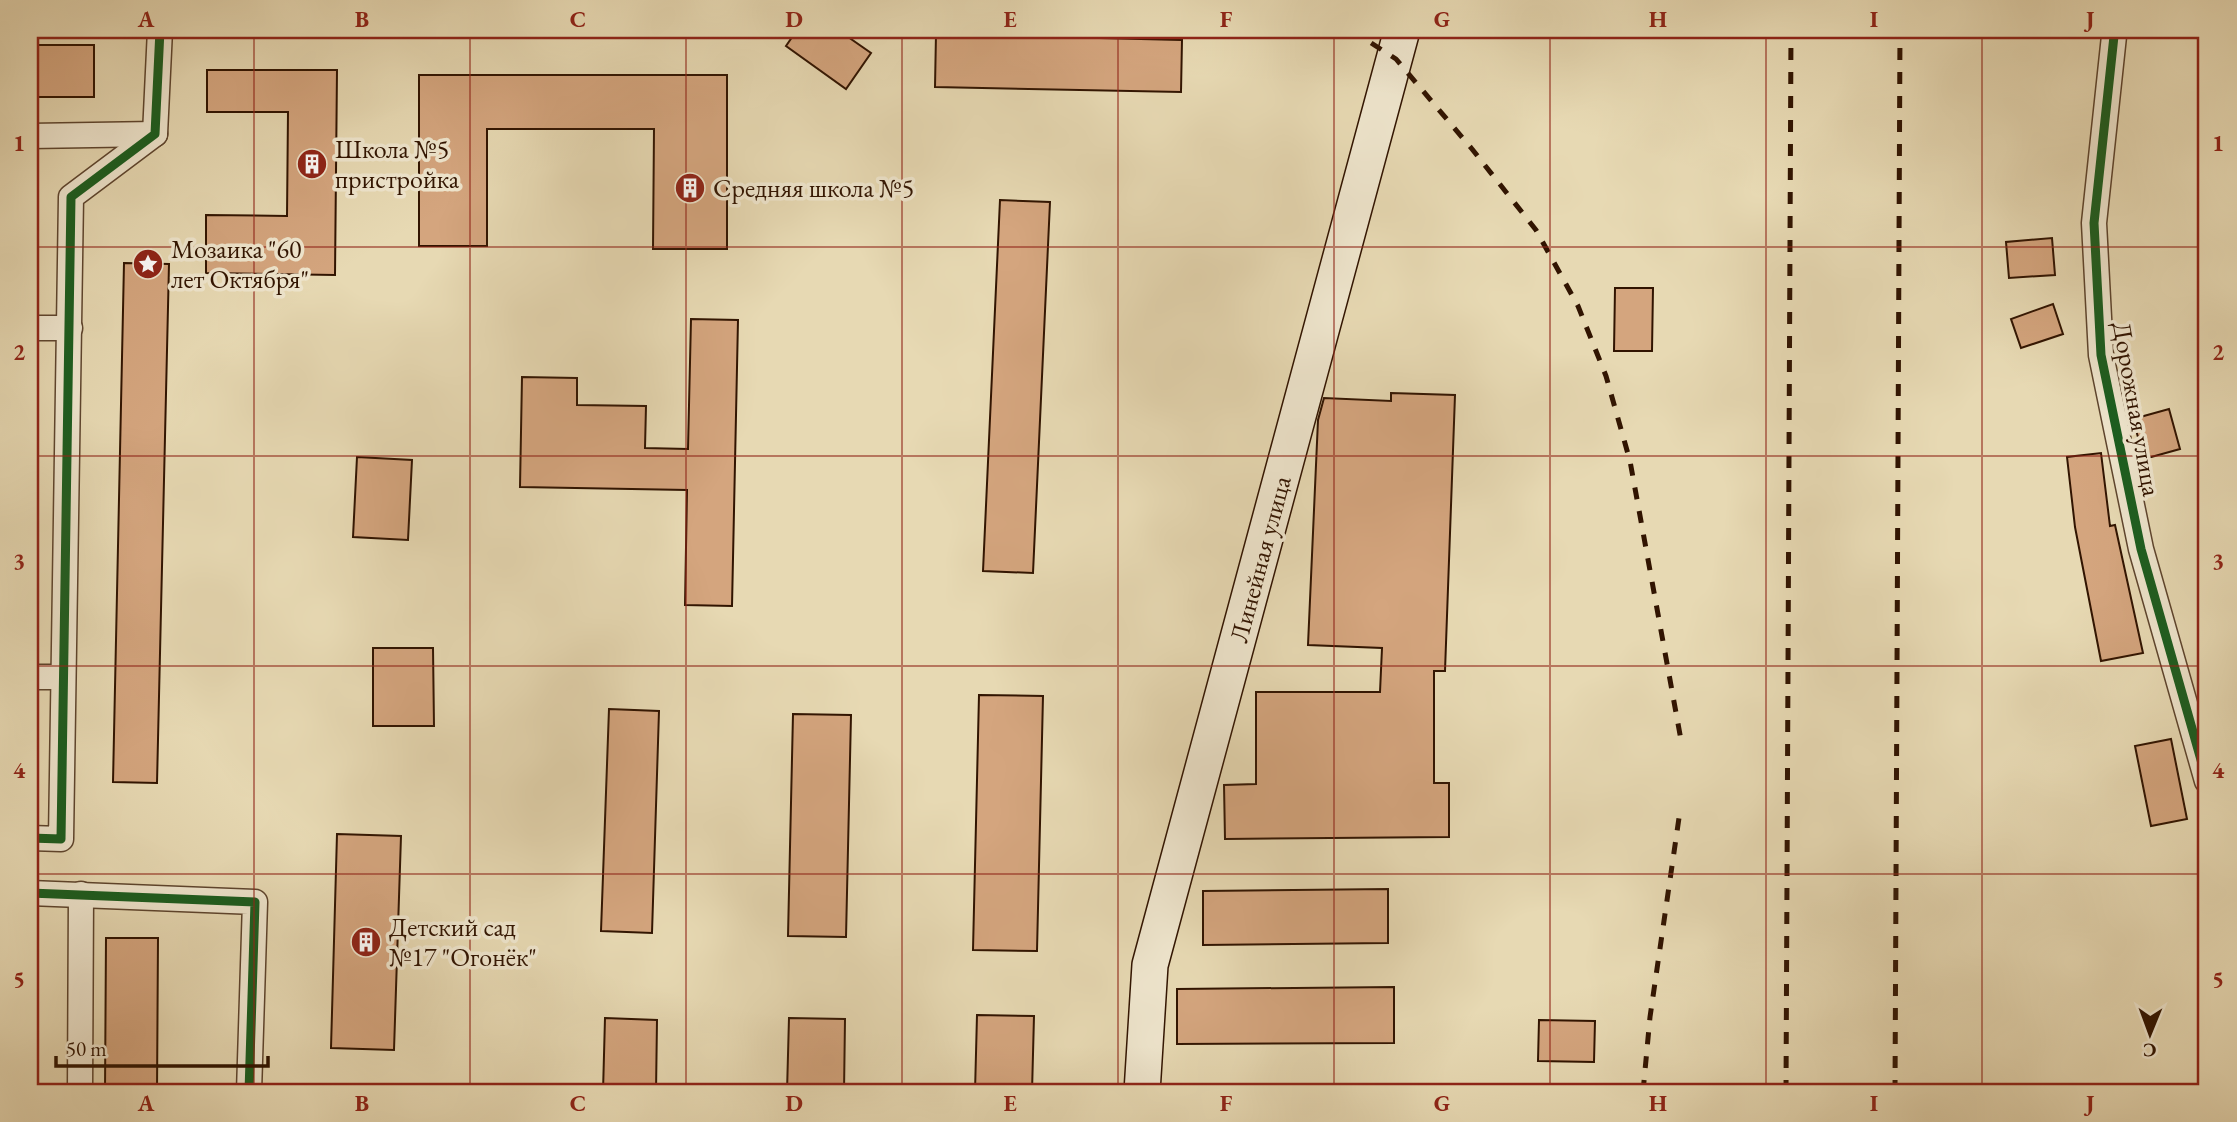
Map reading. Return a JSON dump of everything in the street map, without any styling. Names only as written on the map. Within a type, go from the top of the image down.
[{"type":"main road","name":"Линейная улица","points":[[1142,1092],[1150,965],[1402,30]]},
{"type":"street","points":[[155,134],[160,30]]},
{"type":"street","name":"Дорожная улица","points":[[2114,36],[2094,223],[2101,355],[2141,549],[2207,781]]},
{"type":"street","points":[[30,135],[155,134]]},
{"type":"street","points":[[30,838],[61,839],[71,197],[155,134]]},
{"type":"street","points":[[30,328],[70,328]]},
{"type":"street","points":[[30,677],[63,677]]},
{"type":"street","points":[[30,893],[255,902],[249,1092]]},
{"type":"street","points":[[80,1092],[81,894]]},
{"type":"green space","points":[[2207,128],[2207,200],[2198,184],[2201,136]]},
{"type":"building","points":[[797,30],[838,30],[871,53],[846,89],[786,46]]},
{"type":"building","points":[[936,34],[1182,40],[1181,92],[935,87]]},
{"type":"building","points":[[30,45],[94,45],[94,97],[30,97]]},
{"type":"building","name":"Школа №5 пристройка","points":[[207,70],[337,70],[335,275],[206,273],[206,215],[287,216],[288,112],[207,112]]},
{"type":"building","name":"Средняя школа №5","points":[[419,75],[727,75],[727,249],[653,249],[654,129],[487,129],[487,246],[419,246]]},
{"type":"building","points":[[1000,200],[1050,202],[1033,573],[983,571]]},
{"type":"building","points":[[2052,238],[2055,275],[2009,278],[2006,242]]},
{"type":"building","points":[[124,263],[169,264],[157,783],[113,782]]},
{"type":"building","points":[[1615,288],[1653,288],[1652,351],[1614,351]]},
{"type":"building","points":[[2053,304],[2063,334],[2021,348],[2011,319]]},
{"type":"building","points":[[691,319],[738,320],[732,606],[685,605],[687,490],[520,487],[522,377],[577,378],[577,405],[646,406],[645,448],[688,449]]},
{"type":"building","points":[[1391,393],[1455,395],[1445,671],[1434,671],[1434,783],[1449,783],[1449,837],[1225,839],[1224,785],[1256,784],[1256,692],[1380,692],[1382,648],[1308,645],[1318,420],[1324,398],[1391,401]]},
{"type":"building","points":[[2169,409],[2180,449],[2144,459],[2133,419]]},
{"type":"building","points":[[2101,453],[2110,526],[2115,525],[2143,653],[2101,661],[2075,527],[2067,457]]},
{"type":"building","points":[[357,457],[412,460],[408,540],[353,537]]},
{"type":"building","points":[[373,648],[433,648],[434,726],[373,726]]},
{"type":"building","points":[[979,695],[1043,696],[1037,951],[973,950]]},
{"type":"building","points":[[609,709],[659,711],[652,933],[601,931]]},
{"type":"building","points":[[793,714],[851,715],[846,937],[788,936]]},
{"type":"building","points":[[2171,739],[2187,819],[2151,826],[2135,746]]},
{"type":"building","name":"Детский сад №17 \"Огонёк\"","points":[[337,834],[401,836],[394,1050],[331,1048]]},
{"type":"building","points":[[1388,889],[1388,943],[1203,945],[1203,891]]},
{"type":"building","points":[[106,938],[158,938],[157,1092],[105,1092]]},
{"type":"building","points":[[1394,987],[1394,1043],[1177,1044],[1177,989]]},
{"type":"building","points":[[977,1015],[1034,1016],[1032,1092],[975,1092]]},
{"type":"building","points":[[605,1018],[657,1020],[656,1092],[603,1092]]},
{"type":"building","points":[[789,1018],[845,1019],[844,1092],[787,1092]]},
{"type":"building","points":[[1539,1020],[1595,1021],[1594,1062],[1538,1061]]},
{"type":"railway","points":[[1351,30],[1396,59],[1472,149],[1536,230],[1578,306],[1606,376],[1630,461],[1681,740]]},
{"type":"railway","points":[[1786,1092],[1791,30]]},
{"type":"railway","points":[[1895,1092],[1900,30]]},
{"type":"railway","points":[[1643,1092],[1650,1017],[1680,811]]},
{"type":"cycle path","points":[[30,838],[61,839],[71,197],[155,134],[160,30]]},
{"type":"cycle path","points":[[2114,36],[2094,223],[2101,355],[2141,549],[2207,781]]},
{"type":"cycle path","points":[[30,893],[255,902],[249,1092]]},
{"type":"place","name":"Школа №5 пристройка","points":[[312,164]]},
{"type":"place","name":"Средняя школа №5","points":[[690,188]]},
{"type":"place","name":"Мозаика \"60 лет Октября\"","points":[[148,264]]},
{"type":"place","name":"Детский сад №17 \"Огонёк\"","points":[[366,942]]}]
